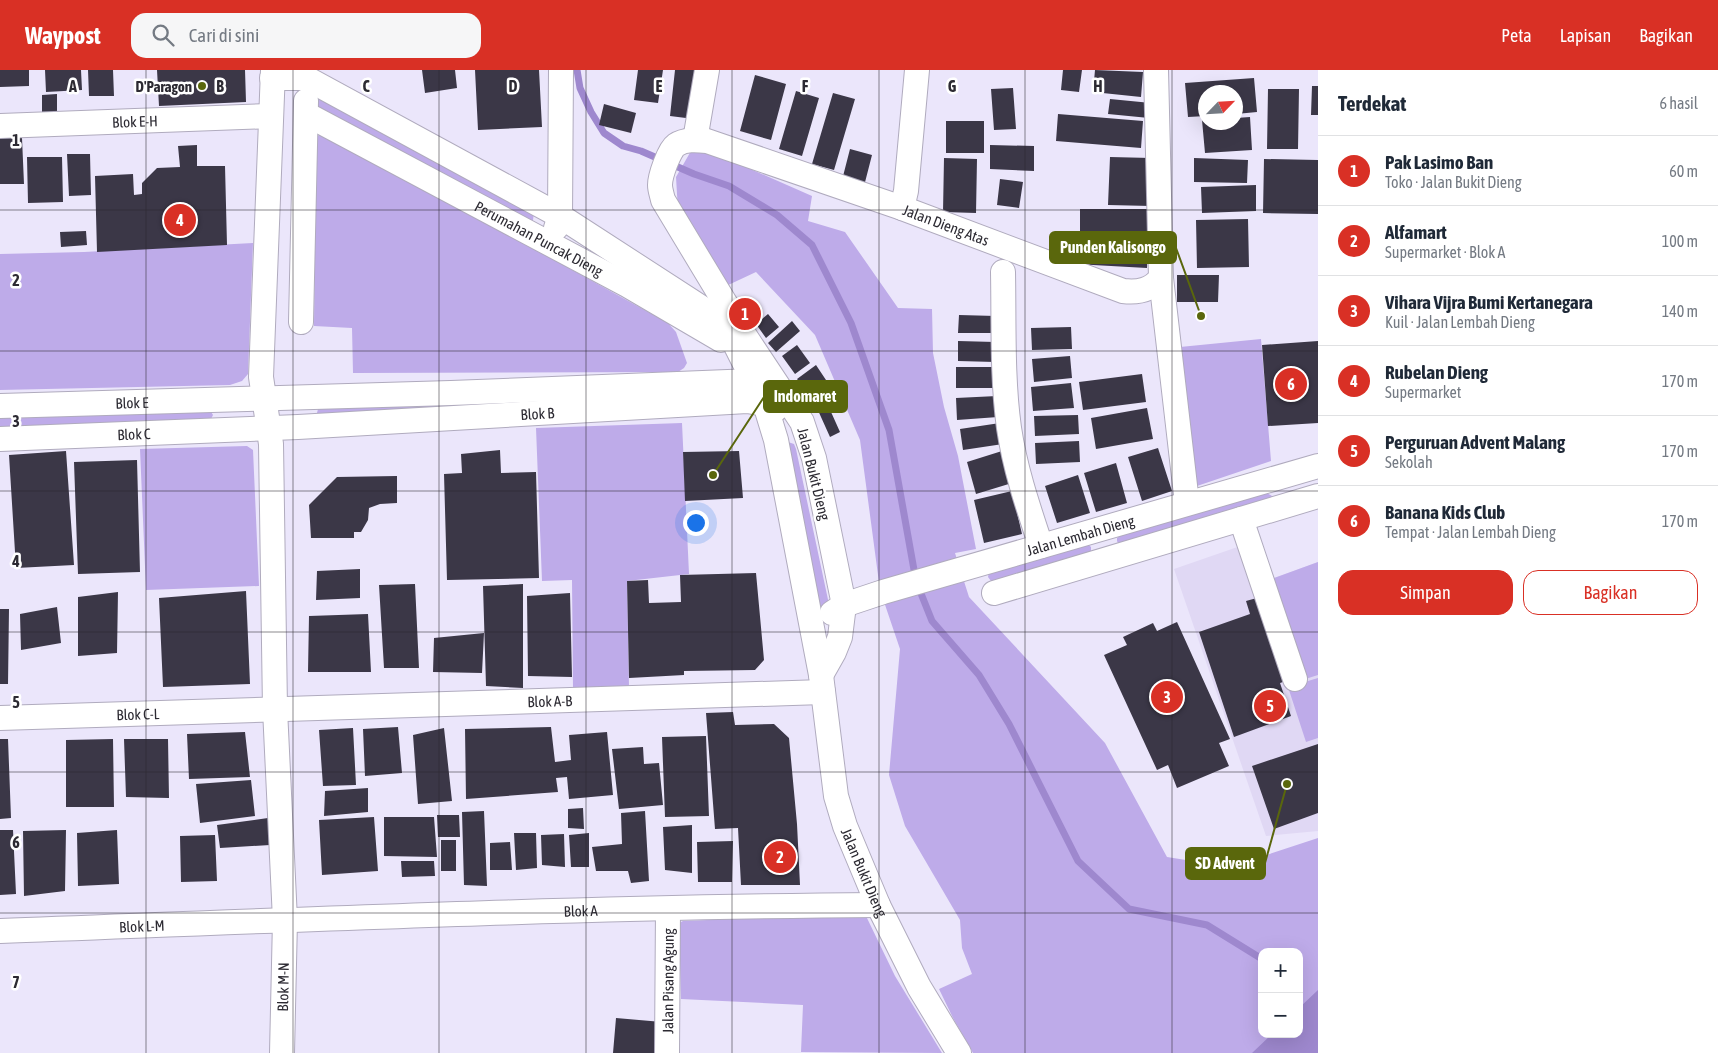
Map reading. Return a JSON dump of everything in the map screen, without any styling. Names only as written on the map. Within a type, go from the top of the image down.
[{"type":"street","points":[[551,245],[560,216],[561,70]]},
{"type":"street","points":[[685,143],[707,70]]},
{"type":"street","points":[[902,208],[906,191],[916,70]]},
{"type":"street","points":[[1156,70],[1160,278],[1187,503]]},
{"type":"street","name":"Perumahan Puncak Dieng","points":[[275,709],[271,444],[261,377],[272,74],[306,74],[560,216],[737,339]]},
{"type":"street","points":[[301,322],[306,74]]},
{"type":"street","name":"Perumahan Puncak Dieng","points":[[306,114],[627,285],[716,336],[737,339]]},
{"type":"street","name":"Blok E-H","points":[[0,126],[271,116]]},
{"type":"street","name":"Jalan Dieng Atas","points":[[685,143],[707,141],[902,208],[1123,291],[1145,290],[1154,286],[1160,278]]},
{"type":"street","name":"Jalan Bukit Dieng","points":[[685,143],[661,174],[660,186],[663,200],[712,282],[737,339],[775,400],[802,422],[814,458],[844,605],[840,637],[822,683]]},
{"type":"street","points":[[1003,272],[1005,388],[1009,429],[1020,484],[1041,546]]},
{"type":"street","name":"Blok E","points":[[0,406],[451,393],[760,375]]},
{"type":"street","name":"Jalan Bukit Dieng","points":[[775,400],[776,440],[813,627],[836,796],[845,826],[878,904],[920,987],[959,1053]]},
{"type":"street","name":"Blok B","points":[[268,428],[775,400]]},
{"type":"street","name":"Blok C","points":[[0,439],[268,428]]},
{"type":"street","name":"Jalan Lembah Dieng","points":[[813,627],[844,605],[883,592],[1318,466]]},
{"type":"street","points":[[1285,476],[1292,503]]},
{"type":"street","points":[[994,593],[1318,496]]},
{"type":"street","points":[[1241,519],[1295,679]]},
{"type":"street","points":[[1100,528],[1108,558]]},
{"type":"street","name":"Blok A-B","points":[[275,709],[822,683]]},
{"type":"street","name":"Blok C-L","points":[[0,718],[275,709]]},
{"type":"street","name":"Blok M-N","points":[[275,709],[284,920],[282,1053]]},
{"type":"street","name":"Blok A","points":[[284,920],[878,904]]},
{"type":"street","name":"Jalan Pisang Agung","points":[[667,1053],[668,909]]},
{"type":"street","name":"Blok L-M","points":[[0,931],[284,920]]},
{"type":"shaded area","points":[[314,94],[534,213],[533,220],[527,221],[312,103]]},
{"type":"shaded area","points":[[320,133],[325,133],[668,323],[676,332],[687,363],[684,368],[678,372],[353,373],[352,328],[314,326],[316,139]]},
{"type":"shaded area","points":[[691,151],[714,153],[812,196],[808,221],[845,232],[898,308],[932,309],[933,353],[944,407],[958,456],[976,549],[955,553],[969,597],[1105,743],[1167,857],[1230,867],[1318,838],[1318,1053],[973,1053],[939,989],[972,974],[962,948],[960,920],[905,826],[889,775],[900,649],[880,590],[860,440],[815,335],[756,272],[724,287],[678,211],[676,177]]},
{"type":"shaded area","points":[[253,243],[248,374],[242,381],[230,385],[0,390],[0,254],[84,252]]},
{"type":"shaded area","points":[[1261,339],[1271,461],[1197,486],[1180,347]]},
{"type":"shaded area","points":[[671,393],[321,417],[317,413],[321,407]]},
{"type":"shaded area","points":[[210,410],[213,415],[210,421],[0,429],[0,415]]},
{"type":"shaded area","points":[[682,423],[689,574],[627,581],[629,687],[573,689],[572,580],[542,581],[536,428]]},
{"type":"shaded area","points":[[788,442],[794,444],[796,449],[830,609],[821,614]]},
{"type":"shaded area","points":[[247,446],[253,450],[259,586],[146,590],[140,449]]},
{"type":"shaded area","points":[[1267,493],[1272,496],[1272,500],[1119,545],[1117,541],[1117,538],[1120,536]]},
{"type":"shaded area","points":[[1252,542],[1266,581],[1318,562],[1318,831],[1266,836],[1174,569]]},
{"type":"shaded area","points":[[1088,544],[1091,547],[1091,552],[995,582],[991,581],[988,577],[989,572]]},
{"type":"shaded area","points":[[1318,562],[1318,675],[1299,681],[1266,581]]},
{"type":"shaded area","points":[[1318,678],[1318,738],[1306,742],[1288,687]]},
{"type":"shaded area","points":[[861,914],[866,916],[895,976],[942,1053],[801,1052],[803,1005],[681,999],[679,923],[683,921]]},
{"type":"shaded area","points":[[1318,990],[1318,1053],[1252,1053],[1268,1038],[1303,1038],[1303,1004]]},
{"type":"building","points":[[0,70],[29,70],[29,86],[0,87]]},
{"type":"building","points":[[45,70],[81,70],[82,90],[46,92]]},
{"type":"building","points":[[88,70],[113,70],[114,96],[89,96]]},
{"type":"building","name":"D'Paragon","points":[[157,70],[245,70],[246,102],[159,106]]},
{"type":"building","points":[[422,70],[455,70],[457,88],[425,93]]},
{"type":"building","points":[[475,70],[539,70],[542,127],[478,130]]},
{"type":"building","points":[[638,70],[663,70],[658,103],[634,100]]},
{"type":"building","points":[[675,70],[700,70],[694,119],[670,116]]},
{"type":"building","points":[[1063,70],[1082,70],[1079,92],[1061,90]]},
{"type":"building","points":[[1095,70],[1143,72],[1141,97],[1093,92]]},
{"type":"building","points":[[755,75],[786,84],[771,140],[740,131]]},
{"type":"building","points":[[1254,78],[1257,112],[1243,113],[1243,85],[1198,85],[1198,116],[1188,117],[1185,83]]},
{"type":"building","points":[[1312,86],[1318,86],[1318,115],[1311,115]]},
{"type":"building","points":[[1013,88],[1016,129],[994,130],[991,89]]},
{"type":"building","points":[[1268,89],[1299,89],[1298,149],[1267,149]]},
{"type":"building","points":[[796,91],[819,98],[802,156],[779,149]]},
{"type":"building","points":[[833,93],[855,99],[834,170],[812,164]]},
{"type":"building","points":[[57,94],[57,114],[42,114],[42,95]]},
{"type":"building","points":[[1110,99],[1151,103],[1149,118],[1108,114]]},
{"type":"building","points":[[604,104],[636,113],[631,133],[599,125]]},
{"type":"building","points":[[1058,114],[1143,121],[1141,148],[1056,141]]},
{"type":"building","points":[[1250,117],[1252,150],[1205,153],[1203,130],[1243,130],[1243,118]]},
{"type":"building","points":[[946,121],[984,121],[984,153],[946,153]]},
{"type":"building","points":[[0,138],[22,138],[24,184],[0,184]]},
{"type":"building","points":[[197,145],[197,166],[225,166],[227,245],[97,252],[95,176],[133,174],[134,195],[142,194],[142,183],[157,168],[180,167],[178,146]]},
{"type":"building","points":[[990,145],[1034,146],[1034,171],[990,169]]},
{"type":"building","points":[[850,149],[872,155],[863,190],[841,184]]},
{"type":"building","points":[[67,154],[90,154],[91,195],[69,196]]},
{"type":"building","points":[[27,157],[62,157],[63,202],[28,203]]},
{"type":"building","points":[[1110,157],[1151,158],[1151,206],[1108,205]]},
{"type":"building","points":[[944,158],[977,159],[976,213],[943,212]]},
{"type":"building","points":[[1194,158],[1248,160],[1247,183],[1194,182]]},
{"type":"building","points":[[1264,159],[1318,160],[1318,214],[1263,213]]},
{"type":"building","points":[[1000,179],[1023,182],[1019,208],[997,205]]},
{"type":"building","points":[[1256,185],[1256,211],[1202,213],[1201,187]]},
{"type":"building","points":[[1080,209],[1150,209],[1150,236],[1080,235]]},
{"type":"building","points":[[1248,219],[1249,267],[1197,268],[1196,220]]},
{"type":"building","points":[[86,231],[87,245],[61,247],[60,232]]},
{"type":"building","points":[[1076,240],[1148,244],[1147,268],[1075,264]]},
{"type":"building","points":[[1177,275],[1219,275],[1218,302],[1177,302]]},
{"type":"building","points":[[768,314],[779,327],[766,338],[756,324]]},
{"type":"building","points":[[959,315],[996,316],[996,333],[958,333]]},
{"type":"building","points":[[792,321],[800,331],[776,352],[768,343]]},
{"type":"building","points":[[1071,327],[1072,349],[1032,350],[1031,328]]},
{"type":"building","points":[[958,341],[995,342],[995,362],[958,361]]},
{"type":"building","points":[[1318,341],[1318,423],[1268,426],[1262,345]]},
{"type":"building","points":[[797,345],[810,363],[795,374],[782,356]]},
{"type":"building","points":[[1070,356],[1072,378],[1034,382],[1032,359]]},
{"type":"building","points":[[816,365],[828,383],[810,396],[797,379]]},
{"type":"building","points":[[956,367],[995,367],[995,388],[956,388]]},
{"type":"building","points":[[1142,374],[1146,402],[1083,410],[1079,382]]},
{"type":"building","points":[[1071,383],[1074,408],[1033,411],[1031,387]]},
{"type":"building","points":[[830,385],[837,396],[827,403],[840,432],[830,437],[812,397]]},
{"type":"building","points":[[997,396],[998,417],[957,420],[956,398]]},
{"type":"building","points":[[1147,408],[1153,439],[1096,449],[1091,418]]},
{"type":"building","points":[[1078,415],[1079,434],[1035,436],[1034,416]]},
{"type":"building","points":[[1000,423],[1003,444],[963,450],[960,429]]},
{"type":"building","points":[[1079,441],[1080,462],[1036,464],[1035,443]]},
{"type":"building","points":[[1158,448],[1172,491],[1142,501],[1128,457]]},
{"type":"building","points":[[500,450],[501,473],[536,472],[539,578],[447,580],[444,474],[462,473],[461,454]]},
{"type":"building","points":[[66,451],[74,565],[16,568],[9,455]]},
{"type":"building","points":[[739,451],[743,498],[685,501],[683,452]]},
{"type":"building","points":[[1002,451],[1012,483],[976,494],[967,462]]},
{"type":"building","points":[[137,460],[140,572],[78,574],[74,462]]},
{"type":"building","points":[[1116,463],[1127,503],[1096,512],[1084,473]]},
{"type":"building","points":[[1078,475],[1090,513],[1057,523],[1045,486]]},
{"type":"building","points":[[397,476],[397,503],[380,504],[369,508],[368,520],[361,532],[354,532],[354,538],[311,538],[309,505],[337,477]]},
{"type":"building","points":[[1012,491],[1022,534],[984,543],[974,500]]},
{"type":"building","points":[[360,569],[360,598],[316,600],[317,571]]},
{"type":"building","points":[[756,573],[764,660],[755,670],[684,671],[684,675],[629,678],[627,581],[648,580],[649,603],[681,602],[680,575]]},
{"type":"building","points":[[415,584],[419,668],[384,668],[379,585]]},
{"type":"building","points":[[523,584],[523,688],[486,686],[483,586]]},
{"type":"building","points":[[246,591],[250,684],[163,687],[159,598]]},
{"type":"building","points":[[118,592],[117,653],[78,656],[78,597]]},
{"type":"building","points":[[570,593],[572,677],[528,676],[527,596]]},
{"type":"building","points":[[1264,596],[1292,679],[1280,683],[1291,716],[1234,737],[1199,632],[1250,614],[1246,601]]},
{"type":"building","points":[[57,607],[61,643],[21,650],[20,614]]},
{"type":"building","points":[[0,609],[9,609],[8,684],[0,684]]},
{"type":"building","points":[[368,614],[371,672],[308,672],[309,616]]},
{"type":"building","points":[[1177,622],[1230,739],[1219,743],[1229,766],[1177,788],[1168,765],[1157,770],[1104,655],[1127,645],[1123,637],[1153,623],[1157,631]]},
{"type":"building","points":[[484,633],[482,673],[433,672],[434,638]]},
{"type":"building","points":[[733,712],[735,725],[774,724],[789,738],[797,824],[800,885],[741,885],[738,828],[715,829],[706,713]]},
{"type":"building","points":[[398,727],[402,773],[365,776],[363,729]]},
{"type":"building","points":[[551,727],[555,762],[571,760],[569,735],[607,732],[613,795],[569,799],[567,777],[556,778],[558,792],[466,799],[465,729]]},
{"type":"building","points":[[353,728],[356,785],[323,786],[319,730]]},
{"type":"building","points":[[444,728],[452,801],[418,804],[413,735]]},
{"type":"building","points":[[245,732],[250,777],[189,779],[187,734]]},
{"type":"building","points":[[706,736],[709,816],[665,817],[662,737]]},
{"type":"building","points":[[0,739],[8,739],[11,818],[0,819]]},
{"type":"building","points":[[113,739],[114,807],[66,807],[66,740]]},
{"type":"building","points":[[124,739],[168,739],[169,798],[126,797]]},
{"type":"building","points":[[1318,744],[1318,813],[1274,829],[1252,766]]},
{"type":"building","points":[[643,747],[644,764],[659,763],[663,805],[619,809],[612,749]]},
{"type":"building","points":[[251,780],[255,816],[200,823],[196,784]]},
{"type":"building","points":[[368,788],[368,812],[324,816],[325,791]]},
{"type":"building","points":[[583,808],[584,829],[568,828],[568,809]]},
{"type":"building","points":[[484,811],[487,886],[464,885],[462,812]]},
{"type":"building","points":[[645,811],[649,881],[631,883],[628,871],[596,871],[592,847],[622,844],[621,813]]},
{"type":"building","points":[[437,815],[459,815],[460,837],[438,837]]},
{"type":"building","points":[[374,817],[378,871],[322,875],[319,820]]},
{"type":"building","points":[[384,817],[434,817],[437,857],[384,856]]},
{"type":"building","points":[[268,818],[270,845],[220,848],[217,825]]},
{"type":"building","points":[[692,825],[692,873],[665,870],[663,827]]},
{"type":"building","points":[[0,830],[13,830],[16,894],[0,895]]},
{"type":"building","points":[[66,830],[65,891],[24,896],[23,831]]},
{"type":"building","points":[[117,830],[119,884],[78,886],[77,833]]},
{"type":"building","points":[[514,833],[536,833],[537,868],[516,870]]},
{"type":"building","points":[[589,833],[589,867],[571,867],[569,835]]},
{"type":"building","points":[[564,834],[565,867],[542,865],[541,835]]},
{"type":"building","points":[[215,835],[217,881],[181,882],[180,836]]},
{"type":"building","points":[[441,840],[456,840],[456,871],[441,871]]},
{"type":"building","points":[[733,841],[732,882],[698,882],[697,842]]},
{"type":"building","points":[[510,842],[512,870],[490,870],[490,843]]},
{"type":"building","points":[[401,861],[434,861],[435,876],[402,877]]},
{"type":"building","points":[[616,1018],[662,1022],[662,1053],[613,1053]]},
{"type":"waterway","points":[[577,70],[580,88],[591,112],[604,133],[623,146],[641,151],[694,174],[729,186],[777,215],[812,245],[851,323],[889,430],[916,581],[932,621],[979,675],[1009,724],[1078,861],[1129,909],[1207,925],[1258,957]]},
{"type":"place","name":"D'Paragon","points":[[202,86]]},
{"type":"place","name":"Rubelan Dieng","points":[[180,220]]},
{"type":"place","name":"Pak Lasimo Ban","points":[[745,314]]},
{"type":"place","name":"Punden Kalisongo","points":[[1201,316]]},
{"type":"place","name":"Banana Kids Club","points":[[1291,384]]},
{"type":"place","name":"Indomaret","points":[[713,475]]},
{"type":"place","name":"Vihara Vijra Bumi Kertanegara","points":[[1167,697]]},
{"type":"place","name":"Perguruan Advent Malang","points":[[1270,706]]},
{"type":"place","name":"SD Advent","points":[[1287,784]]},
{"type":"place","name":"Alfamart","points":[[780,857]]}]
